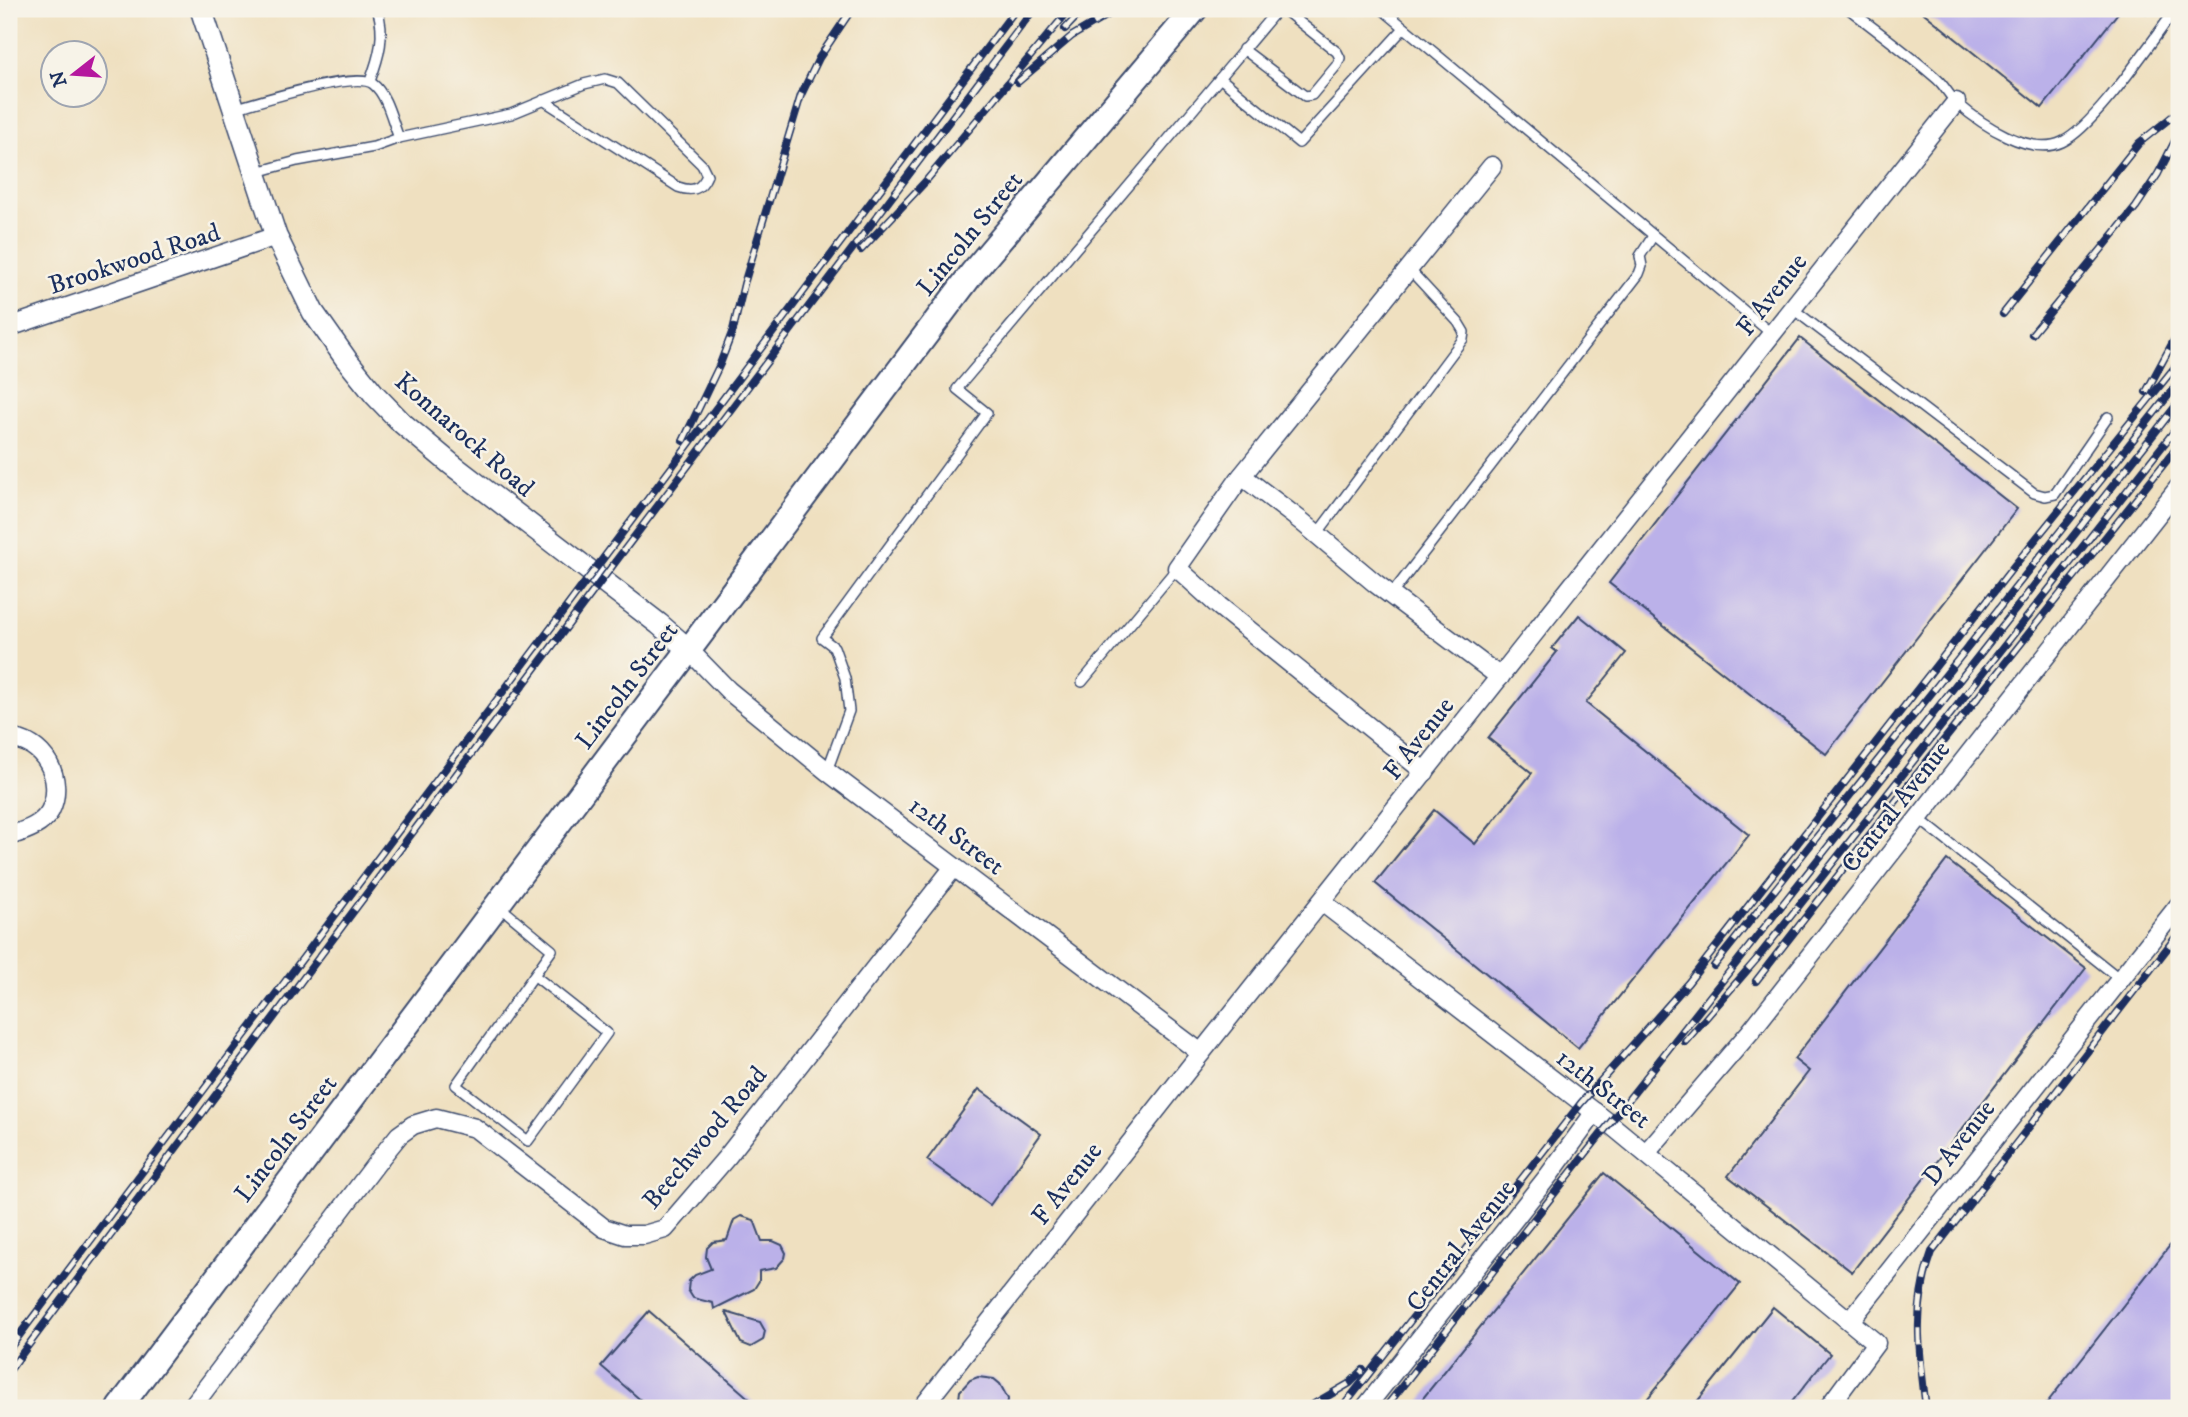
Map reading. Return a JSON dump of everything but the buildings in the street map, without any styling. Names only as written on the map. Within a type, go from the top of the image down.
[{"type":"main road","name":"Lincoln Street","points":[[119,1408],[973,272],[1195,9]]},
{"type":"street","name":"Konnarock Road","points":[[201,9],[276,236],[299,285],[327,333],[375,395],[402,423],[689,650]]},
{"type":"street","name":"F Avenue","points":[[922,1408],[1956,102]]},
{"type":"street","points":[[1425,772],[1219,606],[1177,568],[1242,476],[1492,166]]},
{"type":"street","name":"Brookwood Road","points":[[9,327],[276,236]]},
{"type":"street","points":[[1242,476],[1391,595],[1500,677]]},
{"type":"street","name":"Central Avenue","points":[[1646,1153],[1750,1032],[2179,487]]},
{"type":"street","name":"12th Street","points":[[689,650],[729,691],[827,771],[1201,1053]]},
{"type":"street","points":[[9,738],[21,739],[33,745],[47,760],[54,776],[55,794],[49,813],[30,829],[9,836]]},
{"type":"street","name":"Beechwood Road","points":[[191,1408],[382,1156],[399,1135],[413,1125],[436,1118],[475,1128],[604,1228],[625,1235],[644,1235],[665,1229],[727,1157],[954,867]]},
{"type":"street","name":"12th Street","points":[[1322,902],[1595,1112],[1850,1321]]},
{"type":"street","name":"D Avenue","points":[[1850,1321],[2179,905]]},
{"type":"street","name":"Central Avenue","points":[[1365,1408],[1549,1175],[1595,1112]]},
{"type":"street","points":[[1828,1408],[1876,1343],[1850,1321]]},
{"type":"lane","points":[[370,81],[381,51],[380,18],[377,9]]},
{"type":"lane","points":[[827,771],[849,711],[845,678],[834,647],[822,638],[987,413],[957,389],[1243,49],[1280,9],[1337,52],[1339,58],[1337,65],[1312,95],[1305,96],[1243,49]]},
{"type":"lane","points":[[1382,9],[1772,334]]},
{"type":"lane","points":[[1849,9],[1939,80],[1956,102],[2011,139],[2035,145],[2061,143],[2090,119],[2176,9]]},
{"type":"lane","points":[[1220,78],[1299,143],[1404,28]]},
{"type":"lane","points":[[234,109],[330,84],[356,79],[370,81],[380,91],[399,138]]},
{"type":"lane","points":[[255,173],[297,161],[374,147],[399,138],[511,114],[543,100],[584,84],[605,79],[618,83],[702,165],[707,175],[704,183],[697,189],[678,187],[543,100]]},
{"type":"lane","points":[[1391,595],[1639,274],[1642,266],[1640,256],[1653,236]]},
{"type":"lane","points":[[1317,534],[1463,339],[1464,332],[1458,322],[1409,269]]},
{"type":"lane","points":[[1793,309],[2034,493],[2045,496],[2055,494],[2108,417]]},
{"type":"lane","points":[[1082,682],[1177,568]]},
{"type":"lane","points":[[1919,818],[2120,979]]},
{"type":"lane","points":[[497,905],[552,950],[456,1085],[528,1141],[607,1033],[535,976]]},
{"type":"railway","points":[[683,441],[720,364],[733,330],[744,284],[801,95],[819,58],[852,9]]},
{"type":"railway","points":[[9,1349],[1016,9]]},
{"type":"railway","points":[[9,1371],[1034,9]]},
{"type":"railway","points":[[861,250],[925,182],[1070,9]]},
{"type":"railway","points":[[1065,29],[1084,9]]},
{"type":"railway","points":[[1018,82],[1072,36],[1118,9]]},
{"type":"railway","points":[[2003,314],[2139,143],[2179,111]]},
{"type":"railway","points":[[2032,334],[2136,207],[2158,174],[2179,133]]},
{"type":"railway","points":[[2146,392],[2179,331]]},
{"type":"railway","points":[[1342,1408],[1581,1103],[1688,983],[2014,566],[2179,362]]},
{"type":"railway","points":[[1714,966],[2179,382]]},
{"type":"railway","points":[[1385,1408],[2179,402]]},
{"type":"railway","points":[[1685,1042],[1756,960],[2179,425]]},
{"type":"railway","points":[[1756,981],[2179,445]]},
{"type":"railway","points":[[1926,1408],[1919,1310],[1932,1252],[2179,933]]},
{"type":"railway","points":[[1307,1408],[1350,1383],[1363,1370]]}]
